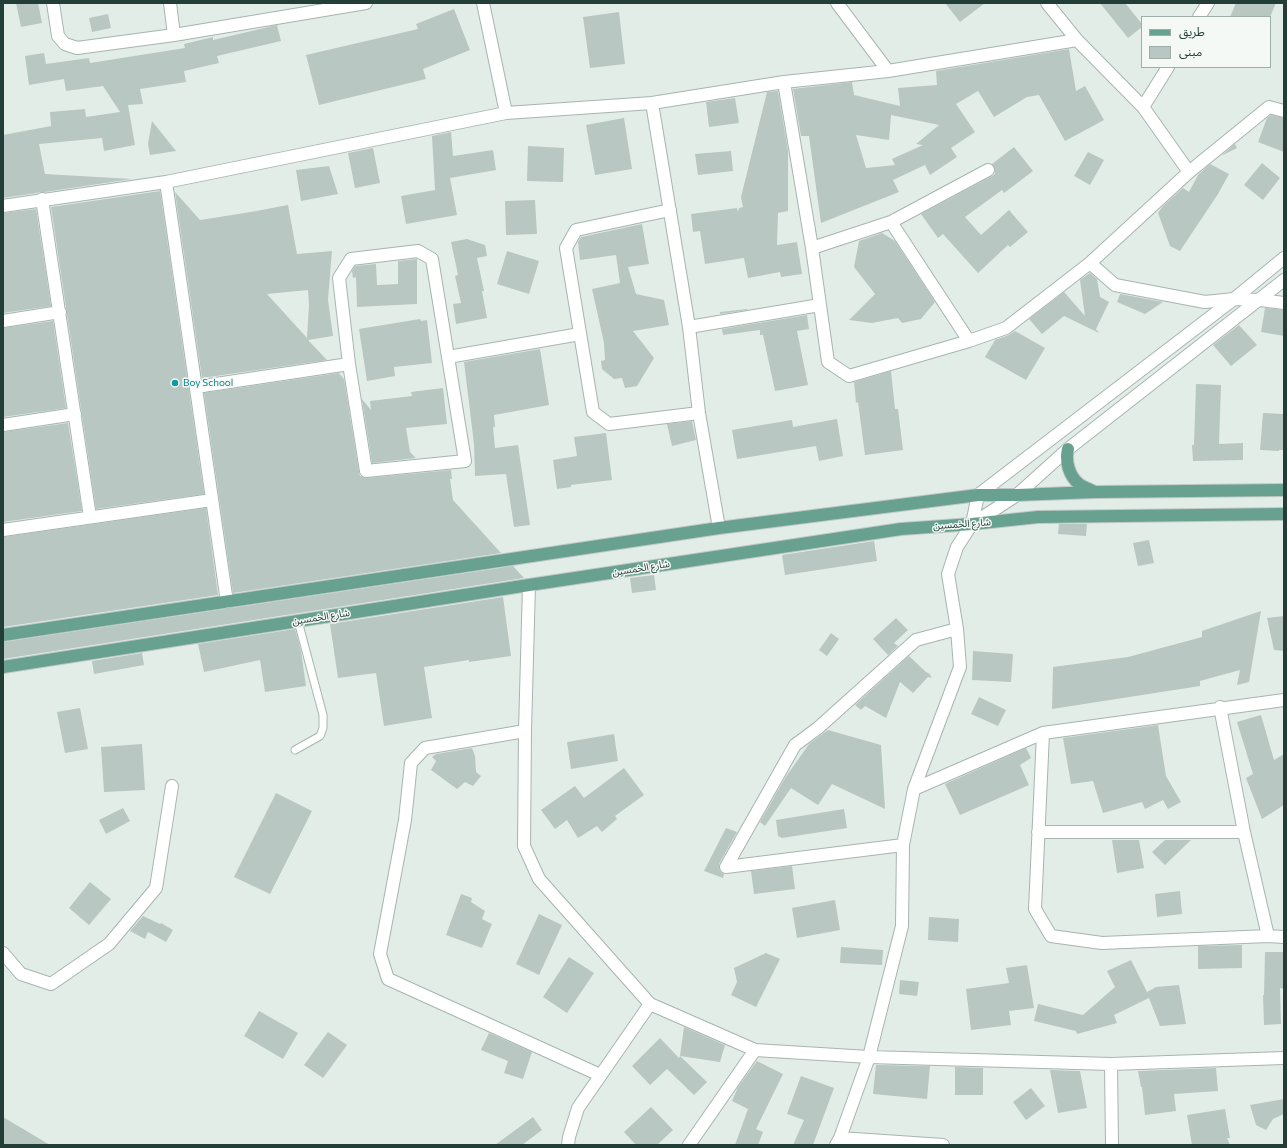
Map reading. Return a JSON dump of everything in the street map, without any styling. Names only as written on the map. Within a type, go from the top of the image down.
[{"type":"main road","points":[[1068,449],[1066,456],[1070,471],[1079,484],[1094,492]]},
{"type":"main road","points":[[3,635],[719,528],[978,495],[1284,490]]},
{"type":"main road","name":"شارع الخمسين","points":[[3,667],[901,529],[972,524],[1038,517],[1284,514]]},
{"type":"street","points":[[53,3],[58,36],[65,44],[77,48],[174,35],[295,9],[366,3]]},
{"type":"street","points":[[170,3],[174,35]]},
{"type":"street","points":[[483,3],[506,113]]},
{"type":"street","points":[[837,3],[888,71]]},
{"type":"street","points":[[1047,3],[1077,40],[1143,107],[1189,172]]},
{"type":"street","points":[[1200,16],[1208,3]]},
{"type":"street","points":[[3,206],[42,199],[166,182],[506,113],[652,103],[784,82],[888,71],[1077,40]]},
{"type":"street","points":[[1143,107],[1167,68]]},
{"type":"street","points":[[784,82],[812,248],[828,362],[849,376],[969,341],[1006,328],[1090,263],[1189,172],[1269,107],[1284,111]]},
{"type":"street","points":[[652,103],[689,327],[699,413],[719,528]]},
{"type":"street","points":[[812,248],[891,222],[988,170]]},
{"type":"street","points":[[166,182],[227,602]]},
{"type":"street","points":[[42,199],[90,517]]},
{"type":"street","points":[[670,210],[576,230],[566,248],[593,412],[609,424],[699,413]]},
{"type":"street","points":[[891,222],[969,341]]},
{"type":"street","points":[[418,251],[432,258],[448,357],[465,461],[366,471],[349,364],[339,278],[350,259],[418,251]]},
{"type":"street","points":[[943,1145],[838,1142],[869,1057],[902,926],[903,846],[914,789],[960,667],[957,629],[948,574],[957,547],[972,524],[978,495],[1234,300],[1284,258]]},
{"type":"street","points":[[1090,263],[1115,285],[1205,302],[1260,300],[1284,303]]},
{"type":"street","points":[[972,524],[1017,495],[1068,449],[1284,280]]},
{"type":"street","points":[[689,327],[820,305]]},
{"type":"street","points":[[3,321],[60,312]]},
{"type":"street","points":[[448,357],[580,334]]},
{"type":"street","points":[[196,387],[349,364]]},
{"type":"street","points":[[3,426],[75,414]]},
{"type":"street","points":[[3,530],[212,500]]},
{"type":"street","points":[[529,585],[525,731],[524,846],[539,879],[650,1004],[755,1050],[869,1057],[1111,1064],[1284,1058]]},
{"type":"street","points":[[903,846],[726,867],[795,745],[818,728],[916,640],[957,629]]},
{"type":"street","points":[[914,789],[1043,733],[1284,700]]},
{"type":"street","points":[[1220,708],[1244,832],[1268,936]]},
{"type":"street","points":[[525,731],[425,748],[411,763],[405,820],[380,954],[388,979],[600,1075]]},
{"type":"street","points":[[1043,733],[1034,909],[1051,936],[1102,943],[1284,936]]},
{"type":"street","points":[[3,953],[21,974],[51,984],[109,944],[156,888],[172,786]]},
{"type":"street","points":[[1038,832],[1244,832]]},
{"type":"street","points":[[568,1145],[569,1136],[578,1108],[650,1004]]},
{"type":"street","points":[[689,1145],[755,1050]]},
{"type":"street","points":[[1111,1064],[1112,1145]]},
{"type":"lane","points":[[295,750],[320,736],[323,728],[323,714],[298,621]]},
{"type":"building","points":[[16,3],[38,3],[42,23],[21,27]]},
{"type":"building","points":[[945,3],[985,3],[960,22]]},
{"type":"building","points":[[1100,3],[1125,3],[1141,23],[1141,28],[1128,38]]},
{"type":"building","points":[[1236,3],[1276,3],[1270,16],[1230,16]]},
{"type":"building","points":[[454,9],[470,50],[423,69],[426,79],[319,105],[306,55],[418,29],[416,24]]},
{"type":"building","points":[[619,12],[625,64],[590,68],[583,17]]},
{"type":"building","points":[[108,14],[111,28],[92,32],[89,18]]},
{"type":"building","points":[[277,25],[281,41],[217,56],[219,63],[184,71],[186,82],[140,89],[143,104],[128,105],[135,145],[104,151],[102,138],[39,144],[45,174],[132,179],[3,198],[3,135],[51,126],[50,112],[85,109],[86,117],[120,112],[103,86],[66,91],[64,79],[29,85],[25,56],[44,53],[46,64],[89,58],[90,63],[185,48],[184,44],[213,37],[213,40]]},
{"type":"building","points":[[1069,49],[1076,91],[1085,86],[1104,120],[1065,141],[1039,95],[1027,97],[994,117],[978,91],[956,104],[975,132],[951,148],[957,157],[930,175],[925,165],[893,180],[899,192],[821,223],[809,136],[801,136],[793,89],[852,82],[854,95],[900,106],[898,88],[937,85],[936,71]],"holes":[[[891,115],[939,125],[916,144],[923,145],[892,159],[895,165],[866,168],[856,135],[889,140]]]},
{"type":"building","points":[[778,91],[788,151],[788,211],[778,213],[777,245],[797,242],[802,274],[781,277],[780,272],[748,278],[744,258],[705,264],[700,231],[693,232],[691,214],[737,208],[738,212],[739,208],[743,207],[741,197],[767,92]]},
{"type":"building","points":[[735,98],[739,123],[709,127],[706,102]]},
{"type":"building","points":[[1271,115],[1284,118],[1284,152],[1258,142],[1267,118]]},
{"type":"building","points":[[624,118],[632,169],[595,175],[586,125]]},
{"type":"building","points":[[152,121],[176,151],[150,155],[148,144]]},
{"type":"building","points":[[451,132],[453,156],[493,150],[496,170],[450,178],[457,215],[406,224],[401,196],[435,190],[432,136]]},
{"type":"building","points":[[1235,144],[1237,148],[1221,156]]},
{"type":"building","points":[[528,146],[564,148],[563,182],[527,181]]},
{"type":"building","points":[[1014,147],[1033,171],[1004,193],[1002,190],[965,217],[981,235],[1009,210],[1028,232],[1010,247],[1008,245],[978,273],[943,234],[938,238],[921,214],[995,174],[992,164]]},
{"type":"building","points":[[373,148],[380,183],[355,188],[348,153]]},
{"type":"building","points":[[731,151],[733,171],[698,175],[695,154]]},
{"type":"building","points":[[1088,152],[1104,160],[1090,185],[1074,176]]},
{"type":"building","points":[[1262,163],[1280,178],[1263,200],[1244,185]]},
{"type":"building","points":[[1210,164],[1229,174],[1218,194],[1180,251],[1170,246],[1158,213],[1163,206],[1183,188],[1189,192],[1198,175]]},
{"type":"building","points":[[329,166],[338,194],[301,201],[296,170]]},
{"type":"building","points":[[160,191],[204,494],[96,509],[51,207]]},
{"type":"building","points":[[175,192],[200,220],[288,205],[297,254],[332,251],[328,300],[333,336],[308,340],[327,360],[202,378]],"holes":[[[308,290],[309,305],[307,338],[267,294]]]},
{"type":"building","points":[[535,200],[537,234],[506,235],[505,201]]},
{"type":"building","points":[[36,209],[51,306],[3,313],[3,213]]},
{"type":"building","points":[[642,224],[649,264],[628,267],[636,294],[664,300],[669,325],[633,331],[654,358],[637,386],[625,388],[622,378],[614,379],[602,369],[601,361],[605,360],[604,343],[592,289],[620,283],[616,255],[580,260],[578,242],[581,237]]},
{"type":"building","points":[[882,233],[895,241],[935,302],[921,319],[902,323],[898,318],[872,323],[849,320],[875,294],[854,267],[859,241]]},
{"type":"building","points":[[467,239],[485,245],[487,256],[477,258],[484,291],[482,291],[487,318],[456,324],[453,304],[461,303],[455,276],[458,275],[451,242]]},
{"type":"building","points":[[507,251],[539,261],[529,294],[497,284]]},
{"type":"building","points":[[417,259],[417,304],[357,307],[356,277],[353,278],[352,271],[355,266],[376,264],[377,285],[398,284],[398,261]]},
{"type":"building","points":[[1090,273],[1097,279],[1100,297],[1109,302],[1096,329],[1099,333],[1064,316],[1042,334],[1029,319],[1064,292],[1085,316],[1080,280]]},
{"type":"building","points":[[1120,294],[1163,302],[1145,314],[1117,302]]},
{"type":"building","points":[[1265,308],[1284,310],[1284,336],[1261,332]]},
{"type":"building","points":[[747,310],[720,314],[720,312]]},
{"type":"building","points":[[807,315],[809,329],[797,331],[808,385],[775,391],[763,335],[760,335],[760,330],[723,335],[722,329]]},
{"type":"building","points":[[420,319],[421,321],[427,320],[432,363],[394,367],[395,376],[367,381],[359,329]]},
{"type":"building","points":[[53,321],[66,408],[3,417],[3,328]]},
{"type":"building","points":[[1239,325],[1257,345],[1231,366],[1213,345]]},
{"type":"building","points":[[1015,331],[1045,348],[1026,380],[985,357],[995,340]]},
{"type":"building","points":[[540,349],[549,405],[494,415],[495,427],[493,427],[495,448],[518,445],[530,525],[514,527],[506,474],[475,476],[474,444],[464,362]]},
{"type":"building","points":[[891,371],[895,409],[898,409],[903,450],[865,455],[854,382]]},
{"type":"building","points":[[339,373],[344,379],[360,476],[367,478],[451,470],[452,479],[450,479],[453,500],[501,553],[233,593],[204,393]]},
{"type":"building","points":[[1196,384],[1221,385],[1219,444],[1243,443],[1243,460],[1193,461],[1192,445],[1194,445]]},
{"type":"building","points":[[443,388],[447,424],[406,428],[410,452],[416,458],[372,463],[362,399],[371,410],[370,401],[412,396],[411,392]]},
{"type":"building","points":[[1263,413],[1284,414],[1284,450],[1260,450]]},
{"type":"building","points":[[837,419],[843,456],[819,461],[816,446],[737,459],[732,430],[792,420],[793,427]]},
{"type":"building","points":[[692,421],[696,440],[672,446],[667,424]]},
{"type":"building","points":[[68,423],[82,511],[3,522],[3,432]]},
{"type":"building","points":[[606,433],[612,480],[571,485],[571,487],[557,489],[553,460],[577,456],[574,437]]},
{"type":"building","points":[[206,508],[218,595],[3,627],[3,537]]},
{"type":"building","points":[[1059,524],[1087,524],[1086,536],[1058,534]]},
{"type":"building","points":[[1149,540],[1154,563],[1138,566],[1133,543]]},
{"type":"building","points":[[874,541],[877,561],[785,575],[782,555]]},
{"type":"building","points":[[513,566],[524,578],[3,659],[3,642]]},
{"type":"building","points":[[654,575],[656,590],[632,593],[630,578]]},
{"type":"building","points":[[503,597],[511,656],[469,662],[469,660],[424,667],[432,718],[384,726],[376,673],[338,678],[330,624]]},
{"type":"building","points":[[1261,611],[1249,682],[1237,685],[1240,670],[1200,681],[1200,686],[1052,709],[1053,667],[1128,657],[1202,637],[1202,631]]},
{"type":"building","points":[[1284,616],[1284,651],[1274,650],[1267,618]]},
{"type":"building","points":[[896,618],[908,630],[894,643],[898,646],[888,655],[873,639]]},
{"type":"building","points":[[295,629],[301,651],[306,686],[265,692],[260,660],[204,672],[198,644]]},
{"type":"building","points":[[831,633],[839,639],[827,656],[819,650]]},
{"type":"building","points":[[973,651],[1013,654],[1011,682],[972,680]]},
{"type":"building","points":[[142,653],[144,665],[94,674],[92,661]]},
{"type":"building","points":[[909,656],[930,674],[932,678],[928,677],[913,693],[900,682],[886,718],[865,706],[861,710],[855,705]]},
{"type":"building","points":[[979,697],[1006,710],[998,726],[971,714]]},
{"type":"building","points":[[80,708],[88,749],[65,753],[57,712]]},
{"type":"building","points":[[1261,715],[1274,760],[1284,754],[1284,805],[1262,819],[1246,778],[1253,774],[1237,722]]},
{"type":"building","points":[[1158,725],[1166,776],[1181,802],[1168,809],[1163,800],[1145,809],[1142,802],[1103,813],[1093,781],[1071,784],[1063,738]]},
{"type":"building","points":[[828,730],[881,745],[885,809],[832,784],[818,805],[791,788],[765,826],[760,822],[785,778],[809,744]]},
{"type":"building","points":[[614,734],[618,761],[571,769],[567,742]]},
{"type":"building","points":[[142,744],[145,790],[104,792],[101,747]]},
{"type":"building","points":[[472,748],[475,756],[476,772],[481,776],[473,786],[465,782],[457,789],[431,770],[436,761],[432,757],[436,754]]},
{"type":"building","points":[[1026,748],[1031,758],[1020,765],[1029,785],[960,815],[945,784]]},
{"type":"building","points":[[624,768],[644,795],[615,816],[617,819],[602,832],[597,826],[578,838],[567,820],[555,829],[541,810],[575,786],[584,798]]},
{"type":"building","points":[[276,793],[312,811],[270,894],[234,877]]},
{"type":"building","points":[[123,808],[130,821],[106,834],[99,820]]},
{"type":"building","points":[[844,809],[847,828],[782,838],[778,836],[776,820]]},
{"type":"building","points":[[726,828],[737,832],[719,864],[720,871],[724,874],[723,878],[704,871]]},
{"type":"building","points":[[1112,840],[1139,840],[1144,868],[1117,873]]},
{"type":"building","points":[[1165,840],[1191,840],[1165,865],[1152,852]]},
{"type":"building","points":[[792,866],[795,889],[754,894],[751,871]]},
{"type":"building","points":[[90,882],[111,899],[89,925],[69,908]]},
{"type":"building","points":[[1180,891],[1182,914],[1157,917],[1155,894]]},
{"type":"building","points":[[461,894],[472,898],[471,902],[485,911],[482,919],[492,924],[482,948],[446,935]]},
{"type":"building","points":[[835,900],[840,930],[797,938],[792,908]]},
{"type":"building","points":[[539,914],[562,925],[539,975],[516,964]]},
{"type":"building","points":[[143,916],[160,924],[161,923],[173,930],[166,942],[148,932],[145,939],[130,931]]},
{"type":"building","points":[[929,917],[959,919],[958,942],[928,940]]},
{"type":"building","points":[[1242,945],[1242,968],[1198,969],[1198,946]]},
{"type":"building","points":[[841,947],[883,950],[882,965],[840,963]]},
{"type":"building","points":[[1265,952],[1284,952],[1284,989],[1280,988],[1281,1024],[1264,1025],[1263,995]]},
{"type":"building","points":[[766,953],[780,959],[756,1007],[731,995],[737,982],[734,968]]},
{"type":"building","points":[[569,957],[594,973],[567,1013],[543,997]]},
{"type":"building","points":[[1131,960],[1147,992],[1156,987],[1179,985],[1186,1024],[1160,1026],[1149,998],[1114,1015],[1117,1023],[1077,1034],[1076,1031],[1034,1021],[1038,1004],[1083,1015],[1115,987],[1107,971]]},
{"type":"building","points":[[1027,965],[1034,1008],[1009,1011],[1011,1025],[971,1030],[966,989],[1009,983],[1006,968]]},
{"type":"building","points":[[900,980],[919,982],[917,996],[899,994]]},
{"type":"building","points":[[259,1011],[298,1033],[283,1059],[244,1036]]},
{"type":"building","points":[[684,1027],[725,1045],[720,1062],[680,1056]]},
{"type":"building","points":[[328,1032],[347,1045],[323,1078],[304,1065]]},
{"type":"building","points":[[489,1033],[532,1052],[523,1079],[504,1073],[508,1061],[481,1050]]},
{"type":"building","points":[[660,1038],[679,1058],[680,1056],[707,1082],[694,1095],[667,1069],[650,1085],[632,1066]]},
{"type":"building","points":[[757,1061],[783,1074],[756,1129],[763,1132],[758,1145],[735,1145],[748,1109],[732,1101],[738,1087]]},
{"type":"building","points":[[876,1065],[930,1066],[927,1099],[873,1094]]},
{"type":"building","points":[[955,1067],[983,1068],[983,1095],[955,1095]]},
{"type":"building","points":[[1216,1068],[1218,1091],[1174,1094],[1176,1111],[1145,1115],[1142,1087],[1138,1071]]},
{"type":"building","points":[[1050,1070],[1080,1071],[1087,1108],[1058,1113]]},
{"type":"building","points":[[801,1076],[834,1088],[813,1145],[793,1145],[804,1120],[787,1114]]},
{"type":"building","points":[[1031,1088],[1045,1106],[1026,1120],[1013,1102]]},
{"type":"building","points":[[1284,1099],[1284,1114],[1273,1119],[1266,1130],[1256,1125],[1250,1105]]},
{"type":"building","points":[[651,1107],[673,1130],[657,1145],[636,1145],[624,1132]]},
{"type":"building","points":[[1225,1109],[1230,1138],[1227,1138],[1230,1145],[1192,1145],[1187,1115]]},
{"type":"building","points":[[3,1117],[50,1145],[3,1145]]},
{"type":"building","points":[[533,1117],[542,1130],[522,1145],[495,1145]]},
{"type":"place","name":"Boy School","points":[[175,383]]}]
